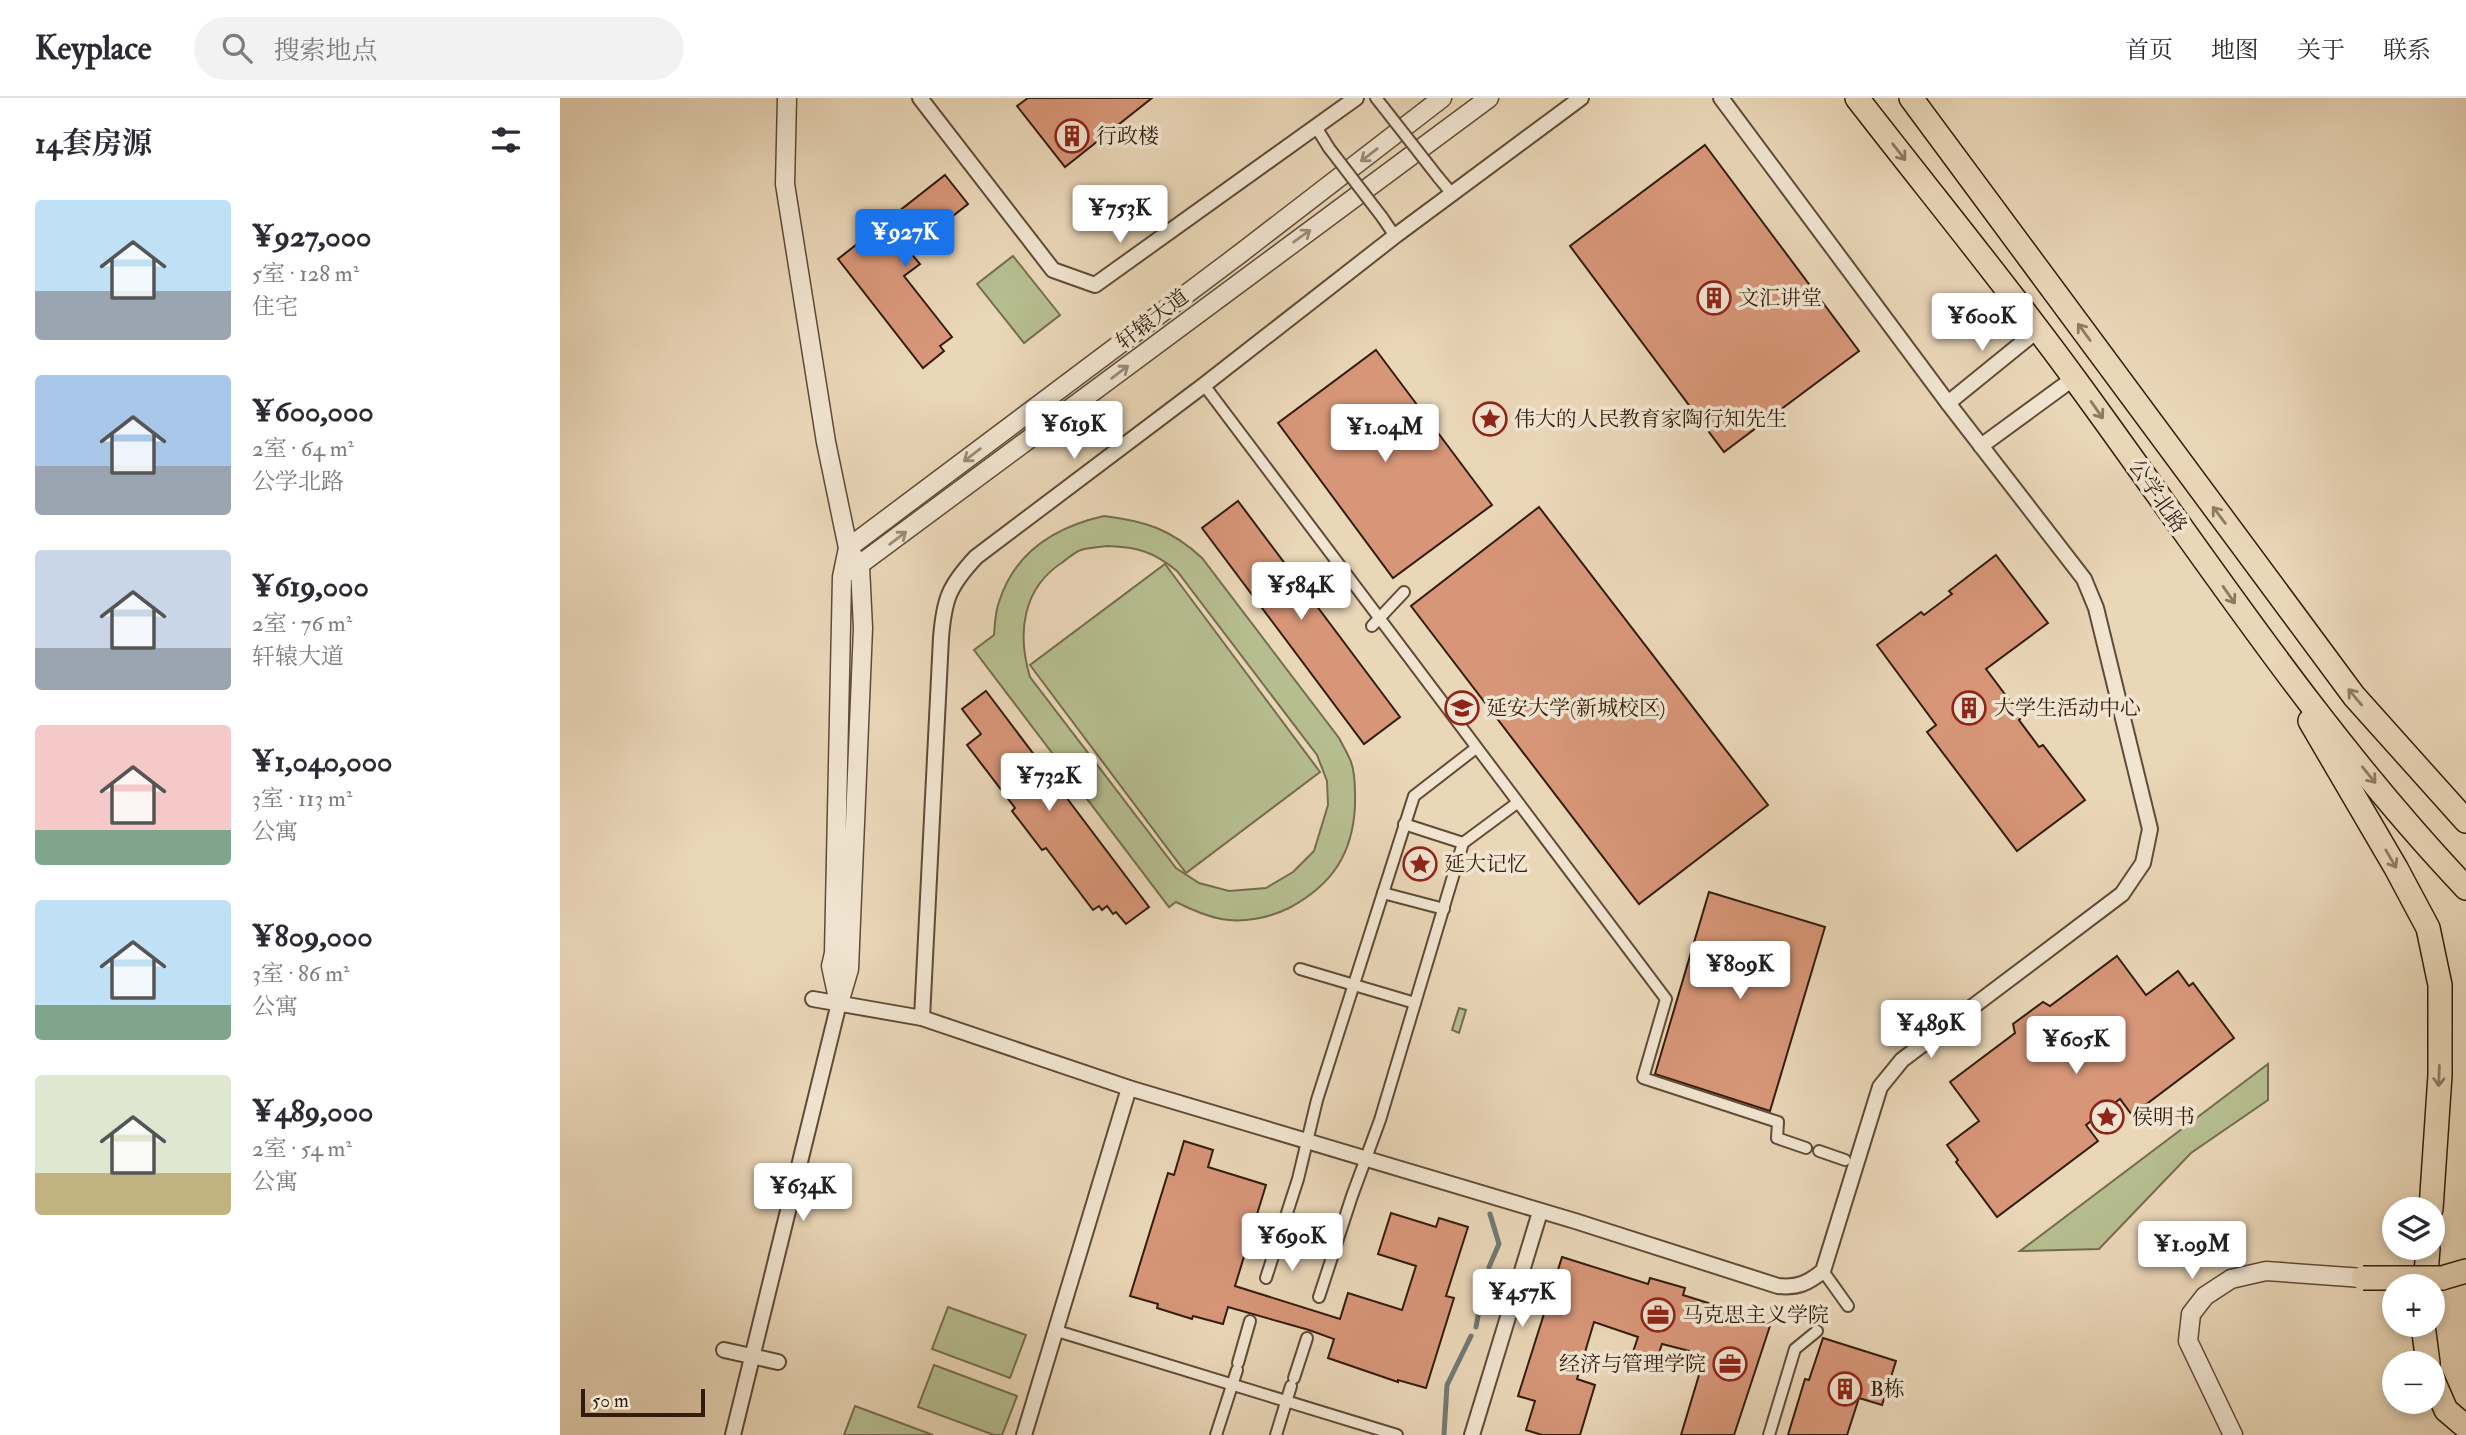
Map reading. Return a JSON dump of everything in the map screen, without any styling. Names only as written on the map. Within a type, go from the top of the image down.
[{"type":"main road","name":"公学北路","points":[[1857,98],[2074,377],[2269,652],[2427,847],[2466,888]]},
{"type":"main road","name":"公学北路","points":[[1911,98],[2354,696],[2466,821]]},
{"type":"main road","points":[[2269,652],[2396,868],[2428,928],[2440,985],[2440,1075],[2432,1197]]},
{"type":"main road","points":[[2445,1278],[2466,1270]]},
{"type":"main road","points":[[2363,1278],[2382,1279]]},
{"type":"main road","points":[[2445,1281],[2466,1279]]},
{"type":"main road","points":[[2445,1408],[2466,1427]]},
{"type":"street","points":[[733,1435],[849,969],[863,628],[860,566],[848,548],[826,442],[785,184],[788,98]]},
{"type":"street","points":[[920,98],[1053,270],[1095,285],[1356,98]]},
{"type":"street","points":[[1376,98],[1453,195]]},
{"type":"street","name":"轩辕大道","points":[[848,548],[1230,262],[1442,98]]},
{"type":"street","name":"轩辕大道","points":[[842,577],[1489,98]]},
{"type":"street","points":[[922,1018],[943,608],[956,579],[976,557],[1204,385],[1395,236],[1581,98]]},
{"type":"street","points":[[813,999],[922,1018],[1129,1088],[1778,1286],[1793,1288],[1809,1283],[1823,1271],[1880,1087],[1902,1060],[2122,894],[2143,863],[2150,829],[2096,608],[2084,579],[1721,98]]},
{"type":"street","points":[[1316,127],[1395,236]]},
{"type":"street","points":[[1948,402],[2038,330]]},
{"type":"street","points":[[1981,446],[2074,377]]},
{"type":"street","points":[[1204,385],[1376,622],[1476,748],[1665,999],[1643,1079],[1777,1122],[1777,1138],[1806,1148]]},
{"type":"street","points":[[839,1003],[831,966],[834,953],[842,577],[848,548]]},
{"type":"street","points":[[1376,622],[1404,592]]},
{"type":"street","points":[[1266,1278],[1317,1101],[1414,796],[1476,748]]},
{"type":"street","points":[[1320,1297],[1380,1120],[1463,843],[1517,803]]},
{"type":"street","points":[[1404,824],[1463,843]]},
{"type":"street","points":[[1383,893],[1444,909]]},
{"type":"street","points":[[1300,969],[1415,1003]]},
{"type":"street","points":[[1024,1435],[1129,1088]]},
{"type":"street","points":[[1819,1151],[1845,1160]]},
{"type":"street","points":[[1472,1435],[1540,1212]]},
{"type":"street","points":[[1823,1271],[1847,1306]]},
{"type":"street","points":[[2234,1435],[2188,1341],[2191,1314],[2205,1296],[2231,1279],[2266,1271],[2363,1278]]},
{"type":"street","points":[[1216,1435],[1251,1321]]},
{"type":"street","points":[[1057,1331],[1397,1435]]},
{"type":"street","points":[[1769,1435],[1795,1349],[1817,1331]]},
{"type":"street","points":[[1276,1435],[1307,1338]]},
{"type":"street","points":[[724,1350],[778,1362]]},
{"type":"green space","points":[[1013,256],[1060,315],[1024,343],[977,284]]},
{"type":"green space","points":[[1104,516],[1145,524],[1168,533],[1191,548],[1202,558],[1339,738],[1353,767],[1355,784],[1350,839],[1345,853],[1328,878],[1289,908],[1273,915],[1238,920],[1210,916],[1176,902],[1169,907],[974,650],[994,635],[997,610],[1006,584],[1026,555],[1053,535]],"holes":[[[1094,547],[1137,549],[1153,555],[1177,571],[1317,755],[1327,781],[1328,805],[1314,851],[1293,872],[1266,888],[1229,891],[1199,883],[1176,868],[1030,677],[1024,629],[1031,598],[1039,585],[1049,573],[1079,551]]]},
{"type":"green space","points":[[1165,564],[1320,772],[1186,873],[1030,665]]},
{"type":"green space","points":[[1459,1008],[1466,1010],[1459,1033],[1452,1030]]},
{"type":"green space","points":[[2268,1064],[2268,1100],[2191,1153],[2099,1249],[2020,1251]]},
{"type":"green space","points":[[948,1307],[1026,1335],[1010,1378],[932,1349]]},
{"type":"green space","points":[[934,1365],[1017,1396],[1002,1435],[994,1435],[918,1407]]},
{"type":"green space","points":[[855,1406],[933,1435],[844,1435]]},
{"type":"building","name":"行政楼","points":[[1028,98],[1152,98],[1065,167],[1017,106]]},
{"type":"building","name":"文汇讲堂","points":[[1705,145],[1859,351],[1724,452],[1570,246]]},
{"type":"building","points":[[945,175],[968,204],[909,251],[920,264],[904,276],[952,337],[940,346],[944,351],[923,368],[838,259]]},
{"type":"building","points":[[1376,350],[1492,505],[1393,578],[1278,423]]},
{"type":"building","points":[[1238,501],[1400,717],[1364,744],[1202,528]]},
{"type":"building","points":[[1539,507],[1768,805],[1639,904],[1411,606]]},
{"type":"building","name":"大学生活动中心","points":[[1996,555],[2048,623],[1986,669],[2022,717],[2019,720],[2039,747],[2043,745],[2085,800],[2017,851],[1927,732],[1936,725],[1877,645],[1921,612],[1924,615],[1952,594],[1949,591]]},
{"type":"building","points":[[986,691],[1149,907],[1126,924],[1107,906],[1102,910],[1099,906],[1093,910],[1046,848],[1042,850],[1012,811],[1015,808],[967,745],[981,734],[962,709]]},
{"type":"building","points":[[1709,892],[1825,927],[1770,1111],[1655,1074]]},
{"type":"building","points":[[2117,956],[2146,995],[2178,971],[2189,986],[2193,983],[2234,1038],[2132,1115],[2120,1099],[2086,1125],[2098,1141],[1997,1217],[1956,1162],[1958,1160],[1947,1145],[1979,1121],[1950,1082],[2015,1033],[2013,1024],[2043,1002],[2050,1006]]},
{"type":"building","points":[[1184,1141],[1213,1150],[1208,1167],[1266,1185],[1235,1286],[1340,1319],[1348,1293],[1402,1310],[1416,1266],[1378,1254],[1391,1213],[1436,1227],[1439,1218],[1468,1227],[1446,1296],[1454,1298],[1426,1388],[1398,1382],[1328,1358],[1334,1339],[1309,1330],[1228,1307],[1223,1324],[1193,1316],[1192,1319],[1157,1308],[1158,1304],[1130,1296],[1168,1173],[1174,1175]]},
{"type":"building","points":[[1562,1257],[1648,1284],[1650,1278],[1685,1288],[1683,1295],[1771,1323],[1734,1435],[1681,1435],[1705,1355],[1662,1344],[1657,1359],[1633,1352],[1638,1337],[1594,1322],[1577,1379],[1595,1385],[1580,1435],[1542,1435],[1526,1430],[1535,1401],[1518,1396]]},
{"type":"building","name":"B栋","points":[[1823,1338],[1896,1361],[1882,1405],[1859,1398],[1847,1435],[1788,1435],[1805,1379],[1809,1380]]},
{"type":"waterway","points":[[1489,1267],[1499,1244],[1490,1214]]},
{"type":"waterway","points":[[1476,1327],[1486,1275]]},
{"type":"waterway","points":[[1444,1435],[1447,1385],[1471,1336]]},
{"type":"place","name":"行政楼","points":[[1072,136]]},
{"type":"place","name":"文汇讲堂","points":[[1714,298]]},
{"type":"place","name":"伟大的人民教育家陶行知先生","points":[[1490,419]]},
{"type":"place","name":"延安大学(新城校区)","points":[[1462,708]]},
{"type":"place","name":"大学生活动中心","points":[[1969,708]]},
{"type":"place","name":"延大记忆","points":[[1420,864]]},
{"type":"place","name":"侯明书","points":[[2107,1117]]},
{"type":"place","name":"马克思主义学院","points":[[1658,1315]]},
{"type":"place","name":"经济与管理学院","points":[[1730,1364]]},
{"type":"place","name":"B栋","points":[[1845,1389]]}]
